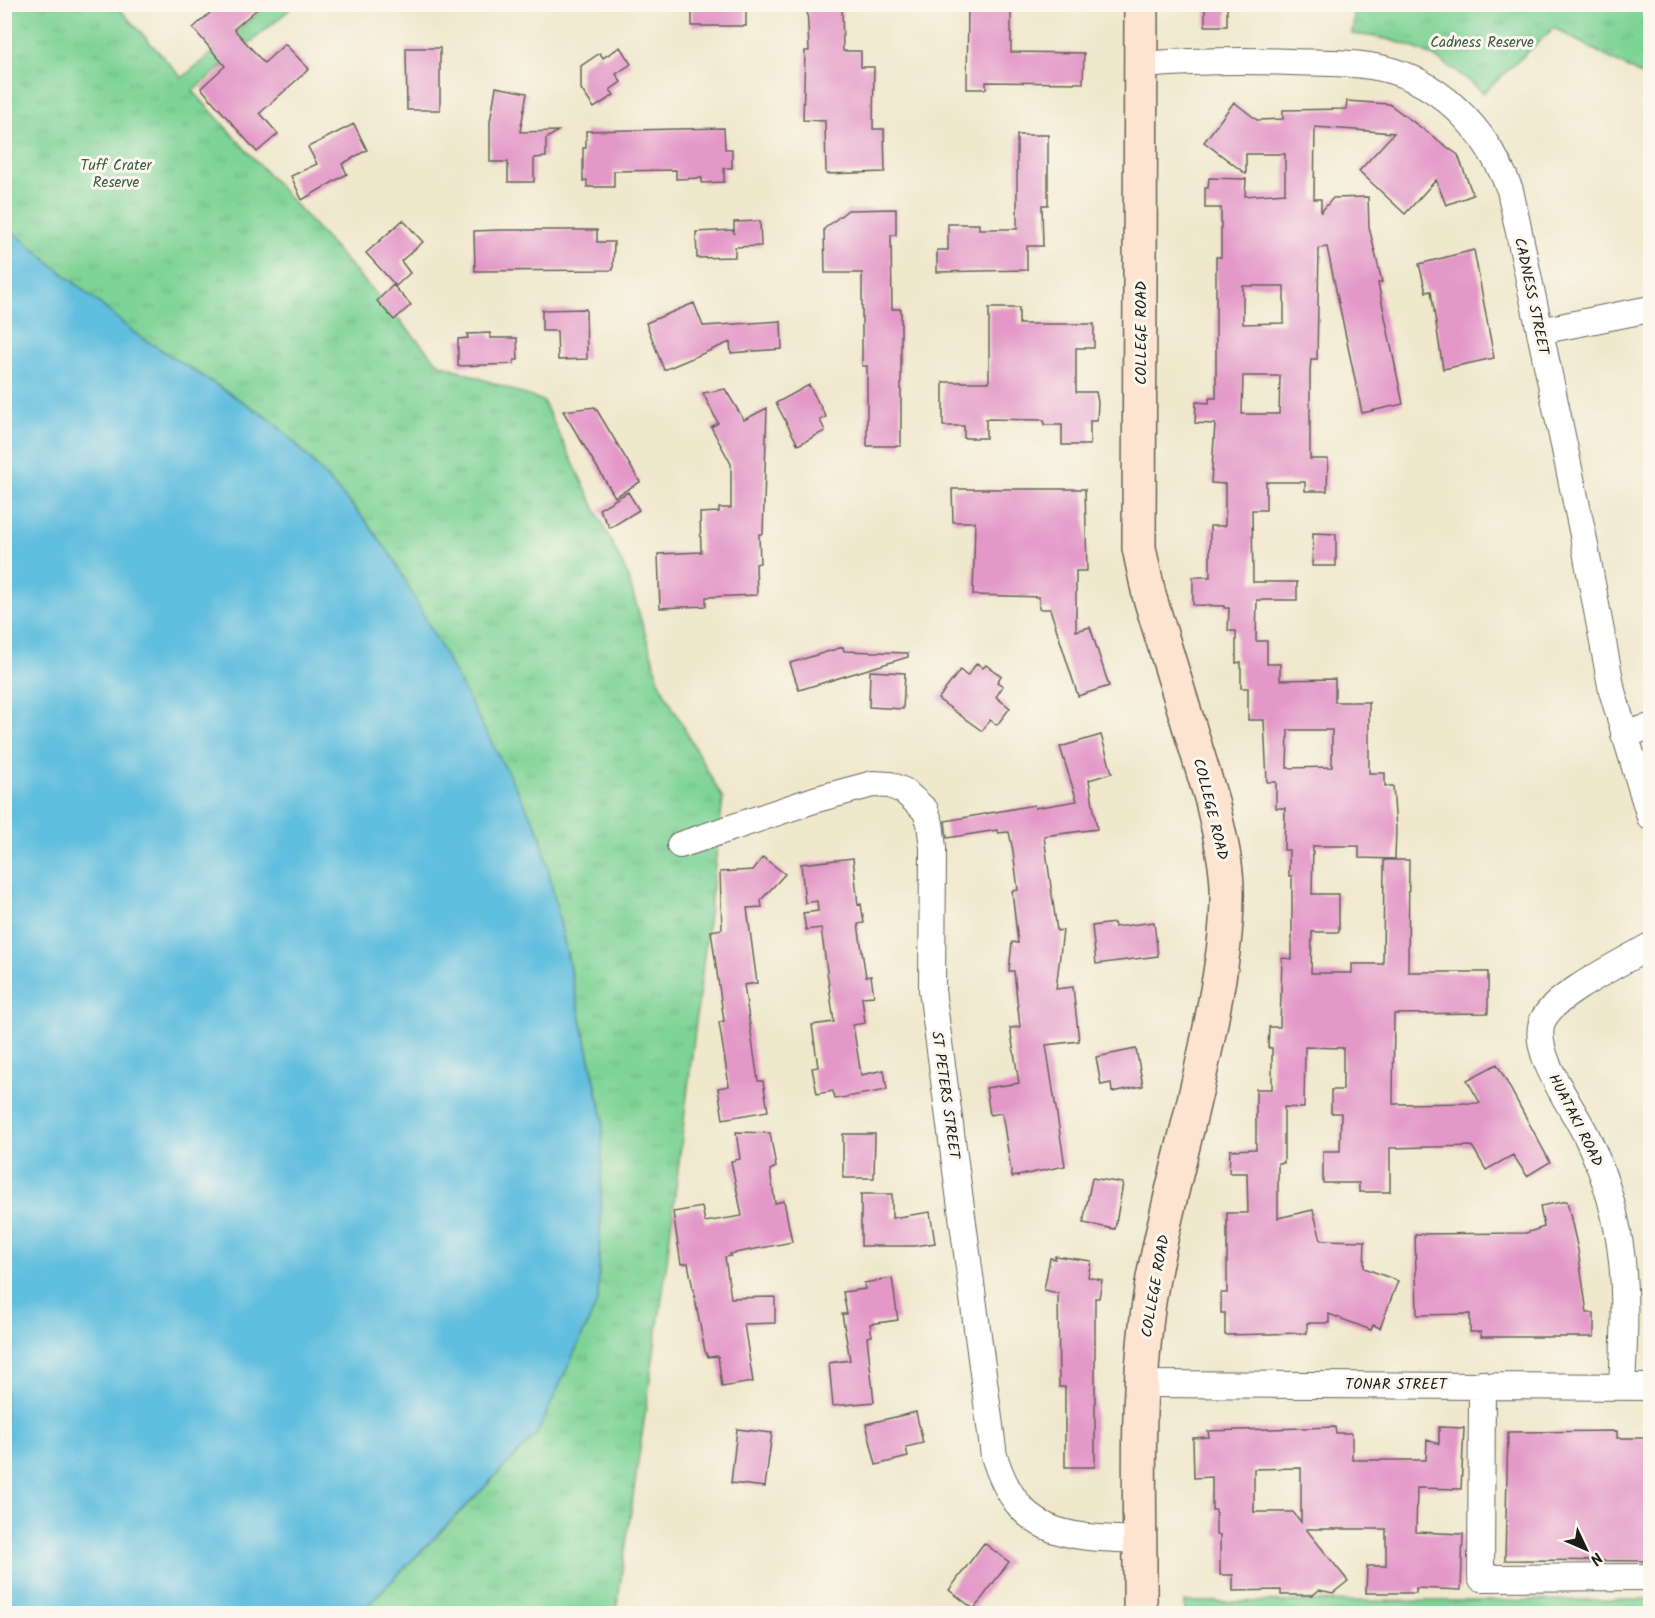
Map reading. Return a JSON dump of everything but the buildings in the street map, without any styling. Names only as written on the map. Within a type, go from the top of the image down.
[{"type":"main road","name":"COLLEGE ROAD","points":[[1140,1614],[1142,1384],[1153,1278],[1204,1065],[1218,988],[1226,924],[1227,884],[1212,801],[1146,586],[1139,548],[1141,4]]},
{"type":"street","name":"CADNESS STREET","points":[[1141,64],[1193,61],[1342,64],[1389,70],[1429,87],[1455,107],[1478,130],[1504,174],[1510,190],[1612,691],[1650,817]]},
{"type":"street","points":[[1540,331],[1650,309]]},
{"type":"street","points":[[1624,734],[1650,727]]},
{"type":"street","name":"ST PETERS STREET","points":[[680,845],[817,799],[873,784],[890,785],[904,791],[925,810],[930,823],[933,848],[932,990],[994,1456],[1008,1491],[1032,1518],[1048,1529],[1069,1536],[1140,1540]]},
{"type":"street","name":"HUATAKI ROAD","points":[[1622,1386],[1624,1275],[1620,1230],[1613,1200],[1586,1134],[1554,1077],[1540,1032],[1543,1020],[1564,997],[1650,946]]},
{"type":"street","name":"TONAR STREET","points":[[1142,1384],[1650,1386]]},
{"type":"street","points":[[1482,1384],[1481,1578],[1650,1577]]},
{"type":"green space","name":"Tuff Crater Reserve","points":[[5,5],[116,5],[182,78],[268,5],[288,5],[290,9],[193,91],[438,363],[543,401],[627,574],[661,686],[723,799],[665,1277],[616,1613],[360,1613],[537,1434],[603,1118],[540,833],[365,520],[297,445],[270,419],[136,334],[5,225]]},
{"type":"green space","name":"Cadness Reserve","points":[[1355,5],[1650,5],[1650,80],[1554,28],[1483,93],[1454,69],[1422,52],[1388,40],[1352,34]]},
{"type":"green space","points":[[1650,1600],[1650,1614],[1185,1613],[1185,1602]]},
{"type":"water","points":[[5,225],[136,334],[270,419],[297,445],[365,520],[393,558],[540,833],[603,1118],[598,1301],[537,1434],[360,1613],[5,1613]]}]
